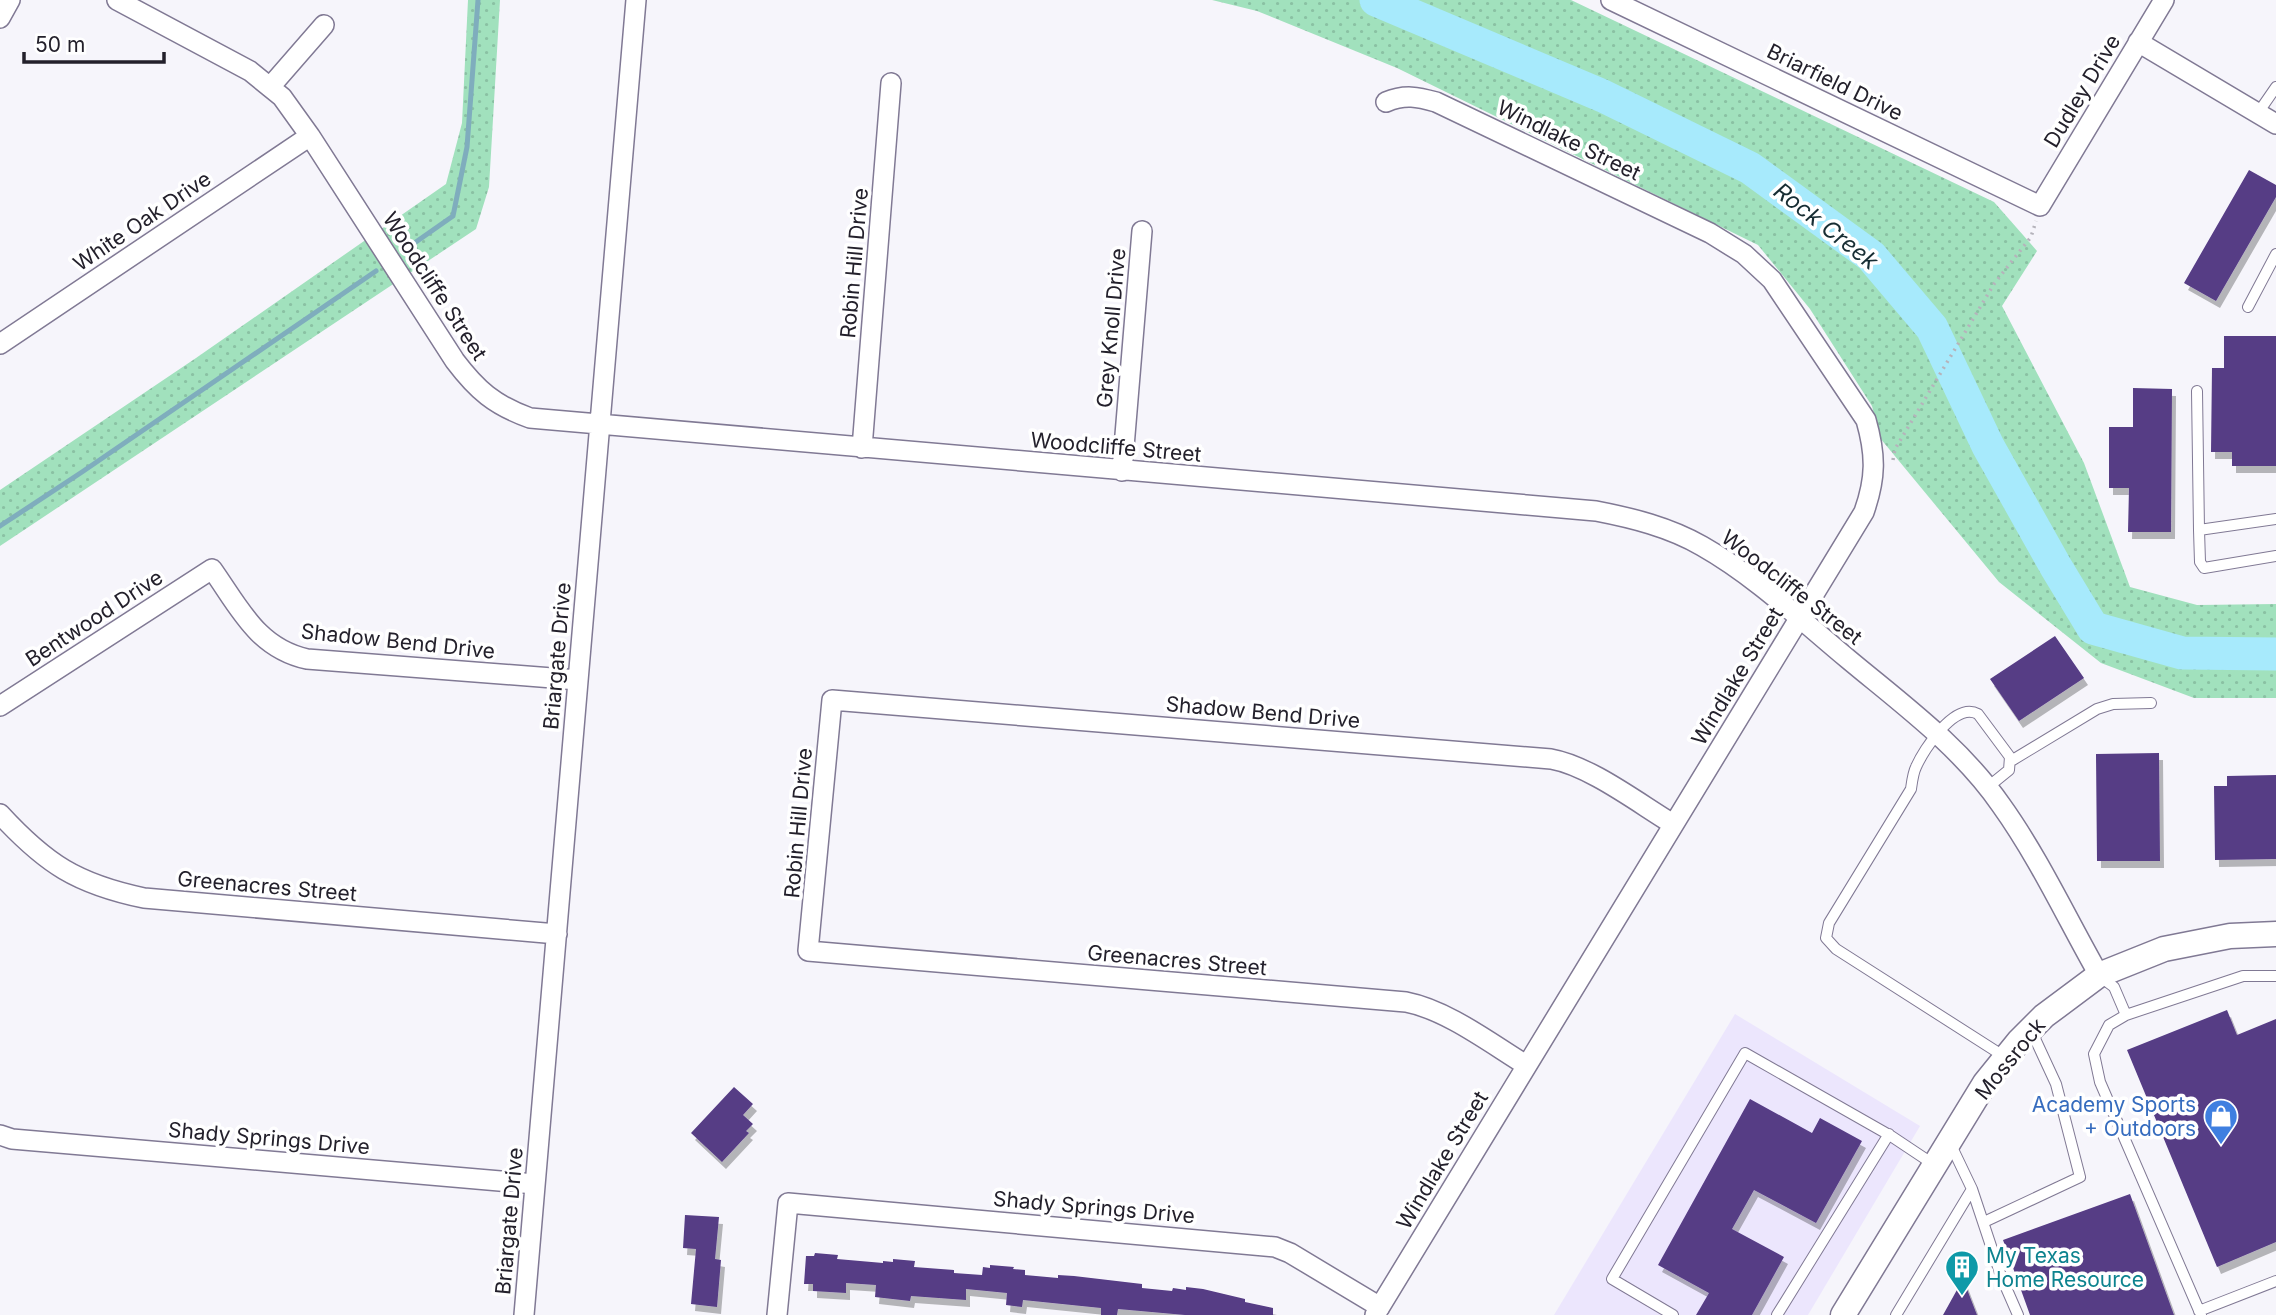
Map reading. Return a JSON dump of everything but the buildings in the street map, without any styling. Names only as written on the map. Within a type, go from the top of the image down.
[{"type":"street","points":[[0,18],[10,0]]},
{"type":"street","name":"Woodcliffe Street","points":[[117,0],[250,71],[282,97],[455,361],[486,396],[507,409],[530,418],[1596,511],[1623,516],[1679,534],[1745,573],[1936,733],[1969,764],[2022,836],[2098,975]]},
{"type":"street","name":"Briargate Drive","points":[[524,1315],[636,0]]},
{"type":"street","name":"Briarfield Drive","points":[[1611,0],[2040,206]]},
{"type":"street","name":"Dudley Drive","points":[[2040,206],[2164,0]]},
{"type":"street","points":[[270,87],[324,25]]},
{"type":"street","points":[[2138,42],[2276,124]]},
{"type":"street","name":"Robin Hill Drive","points":[[862,448],[891,82]]},
{"type":"street","name":"Windlake Street","points":[[1377,1311],[1864,512],[1871,491],[1873,455],[1866,420],[1772,281],[1744,254],[1710,233],[1436,102],[1414,96],[1398,97],[1386,102]]},
{"type":"street","name":"White Oak Drive","points":[[0,344],[310,136]]},
{"type":"street","name":"Grey Knoll Drive","points":[[1122,471],[1142,231]]},
{"type":"street","name":"Shadow Bend Drive","points":[[212,569],[255,631],[276,648],[294,656],[578,680]]},
{"type":"street","name":"Bentwood Drive","points":[[0,706],[212,569]]},
{"type":"street","name":"Robin Hill Drive","points":[[808,951],[832,700]]},
{"type":"street","name":"Shadow Bend Drive","points":[[832,700],[1551,759],[1567,762],[1588,772],[1673,824]]},
{"type":"street","name":"Greenacres Street","points":[[0,814],[28,843],[54,864],[75,877],[116,892],[144,898],[556,934]]},
{"type":"street","name":"Mossrock","points":[[1843,1315],[1985,1083],[2031,1029],[2098,975],[2164,949],[2230,936],[2276,934]]},
{"type":"street","name":"Greenacres Street","points":[[808,951],[1406,1002],[1440,1013],[1525,1065]]},
{"type":"street","name":"Shady Springs Drive","points":[[0,1135],[12,1139],[535,1184]]},
{"type":"street","name":"Shady Springs Drive","points":[[777,1315],[788,1203],[1276,1247],[1290,1253],[1377,1311]]},
{"type":"lane","points":[[2258,113],[2276,87]]},
{"type":"lane","points":[[2248,307],[2276,254]]},
{"type":"lane","points":[[2197,391],[2200,562],[2204,568],[2276,556]]},
{"type":"lane","points":[[2199,530],[2276,519]]},
{"type":"lane","points":[[1988,787],[2008,769],[2011,761],[2097,709],[2113,704],[2151,703]]},
{"type":"lane","points":[[2006,1058],[1836,950],[1826,938],[1829,923],[1911,789],[1915,768],[1936,733],[1961,713],[1975,712],[2007,750],[2011,761]]},
{"type":"lane","points":[[2098,975],[2114,987],[2126,1015]]},
{"type":"lane","points":[[2276,976],[2243,976],[2126,1015],[2109,1025],[2094,1054],[2100,1082],[2200,1313],[2276,1281]]},
{"type":"lane","points":[[1983,1222],[2080,1177],[2056,1084],[2031,1029]]},
{"type":"lane","points":[[1673,1315],[1612,1279],[1745,1053],[1889,1134],[1935,1166]]},
{"type":"lane","points":[[1777,1315],[1889,1134]]},
{"type":"lane","points":[[1949,1142],[1972,1189],[2001,1276],[2018,1315]]},
{"type":"lane","points":[[1896,1315],[1972,1189]]},
{"type":"path","points":[[1904,435],[1994,285],[2031,237],[2040,206]]},
{"type":"shaded area","points":[[1735,1014],[1920,1126],[1808,1315],[1554,1315]]},
{"type":"green space","points":[[468,0],[500,0],[489,187],[476,229],[0,546],[0,490],[446,184],[462,123]]},
{"type":"green space","points":[[1212,0],[1571,0],[1994,202],[2037,251],[2002,306],[2084,463],[2130,587],[2197,605],[2276,604],[2276,698],[2194,698],[2101,663],[1999,582],[1880,438],[1872,406],[1810,309],[1758,245],[1397,68],[1257,11]]},
{"type":"waterway","points":[[403,251],[453,216],[467,147],[478,0]]},
{"type":"waterway","name":"Rock Creek","points":[[1376,0],[1603,96],[1750,168],[1871,256],[1932,328],[1988,446],[2093,628],[2182,653],[2276,654]]},
{"type":"waterway","points":[[0,526],[376,271]]},
{"type":"place","name":"Academy Sports + Outdoors","points":[[2221,1146]]},
{"type":"place","name":"My Texas Home Resource","points":[[1962,1297]]}]
